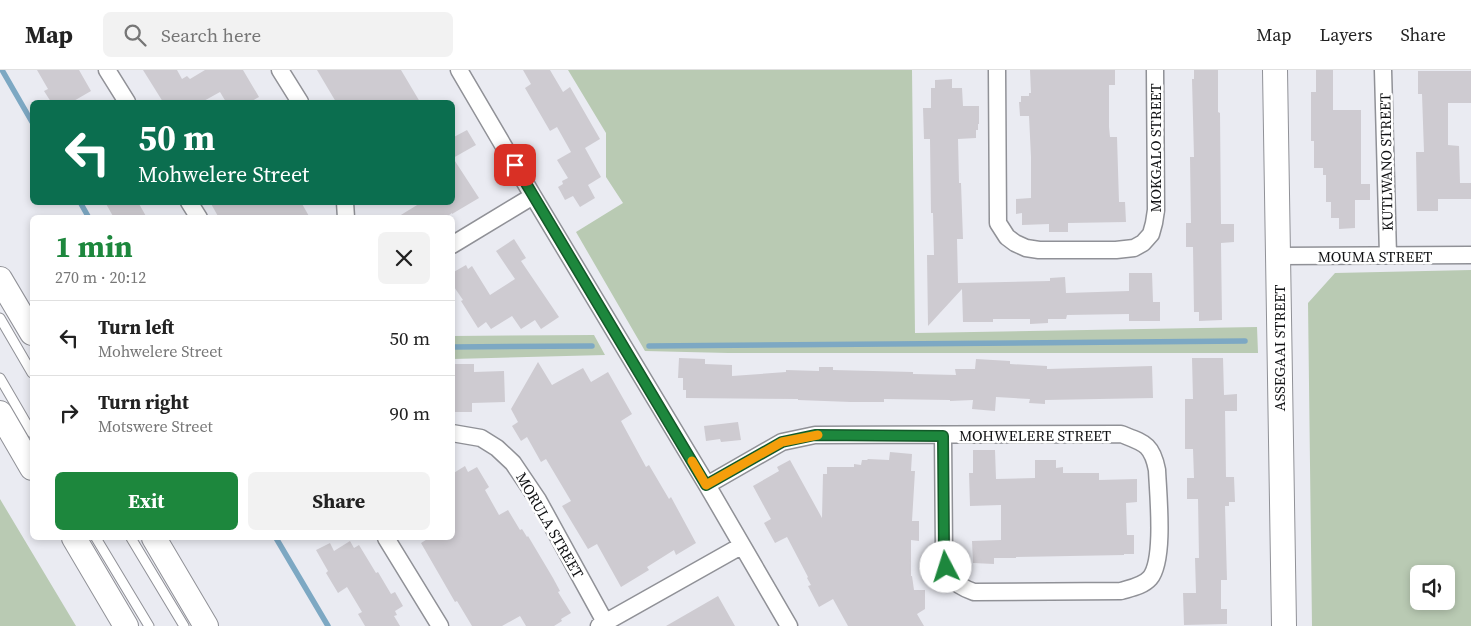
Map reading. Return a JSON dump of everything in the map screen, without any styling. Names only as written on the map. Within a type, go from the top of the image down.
[{"type":"street","points":[[107,70],[126,100]]},
{"type":"street","points":[[280,70],[299,100]]},
{"type":"street","points":[[459,70],[789,626]]},
{"type":"street","name":"MOKGALO STREET","points":[[997,70],[998,224],[1006,237],[1015,243],[1026,248],[1039,250],[1134,248],[1143,243],[1151,234],[1156,210],[1155,70]]},
{"type":"street","name":"ASSEGAAI STREET","points":[[1275,70],[1284,626]]},
{"type":"street","name":"KUTLWANO STREET","points":[[1383,70],[1388,255]]},
{"type":"street","points":[[455,243],[533,196]]},
{"type":"street","name":"MOUMA STREET","points":[[1278,256],[1471,255]]},
{"type":"street","points":[[0,279],[30,330]]},
{"type":"street","points":[[0,413],[30,465]]},
{"type":"street","name":"MORULA STREET","points":[[455,434],[481,438],[497,448],[513,462],[538,500],[602,624],[741,546]]},
{"type":"street","name":"MOHWELERE STREET","points":[[706,485],[782,442],[815,435],[1121,434],[1148,446],[1155,457],[1158,470],[1159,550],[1150,578],[1138,587],[1122,590],[974,592],[962,588],[951,578],[946,567],[944,550],[943,436]]},
{"type":"street","points":[[75,540],[126,626]]},
{"type":"street","points":[[155,540],[206,626]]},
{"type":"street","points":[[387,540],[440,626]]},
{"type":"lane","points":[[0,318],[30,370]]},
{"type":"lane","points":[[0,378],[30,430]]},
{"type":"lane","points":[[97,540],[149,626]]},
{"type":"lane","points":[[132,540],[184,626]]},
{"type":"green space","points":[[568,70],[912,70],[915,333],[1257,327],[1258,353],[728,353],[645,351],[576,232],[623,203],[606,177],[606,133]]},
{"type":"green space","points":[[1471,270],[1471,626],[1312,626],[1308,303],[1335,273]]},
{"type":"green space","points":[[594,335],[605,355],[455,359],[455,336]]},
{"type":"green space","points":[[0,499],[76,626],[0,626]]},
{"type":"building","points":[[37,70],[79,70],[91,91],[75,100],[50,100],[44,91],[48,89]]},
{"type":"building","points":[[143,70],[177,70],[182,79],[187,76],[190,79],[205,70],[243,70],[259,97],[254,100],[225,100],[220,92],[206,100],[162,100]]},
{"type":"building","points":[[317,70],[401,70],[419,100],[335,100]]},
{"type":"building","points":[[523,70],[550,70],[563,92],[570,87],[600,139],[585,148],[601,177],[588,185],[595,198],[580,207],[573,196],[565,200],[558,187],[563,184],[562,181],[568,178],[557,160],[571,152],[557,127],[550,131],[525,88],[531,84]]},
{"type":"building","points":[[1030,70],[1115,70],[1115,85],[1109,85],[1109,127],[1110,137],[1117,137],[1119,202],[1125,202],[1126,222],[1068,223],[1068,232],[1049,232],[1049,224],[1022,225],[1022,213],[1016,214],[1016,199],[1031,198],[1031,157],[1029,116],[1020,116],[1019,102],[1021,102],[1021,96],[1029,96],[1029,93],[1031,93]]},
{"type":"building","points":[[1194,70],[1218,70],[1221,224],[1234,224],[1234,242],[1221,243],[1222,320],[1199,321],[1199,312],[1194,312],[1193,247],[1186,247],[1186,223],[1191,223],[1190,157],[1194,157],[1192,79],[1194,79]]},
{"type":"building","points":[[1316,70],[1333,70],[1333,110],[1361,110],[1361,184],[1370,184],[1370,200],[1355,200],[1355,228],[1339,229],[1339,218],[1331,218],[1331,202],[1326,202],[1326,175],[1323,175],[1323,168],[1314,168],[1314,141],[1311,141],[1311,92],[1316,92]]},
{"type":"building","points":[[1418,71],[1471,71],[1471,103],[1448,103],[1448,145],[1459,146],[1460,183],[1471,183],[1471,199],[1438,199],[1438,211],[1417,211],[1416,152],[1424,152],[1422,94],[1418,94]]},
{"type":"building","points":[[952,79],[952,88],[962,88],[963,106],[979,106],[979,124],[978,130],[976,130],[976,138],[958,139],[963,239],[957,239],[958,283],[1050,281],[1050,278],[1065,277],[1066,293],[1129,291],[1129,273],[1152,273],[1153,302],[1160,302],[1160,321],[1129,321],[1129,314],[1067,315],[1066,319],[1048,319],[1048,323],[1030,324],[1030,319],[993,319],[993,322],[963,322],[962,289],[928,326],[927,255],[934,255],[933,213],[931,213],[930,139],[924,139],[923,108],[931,108],[931,88],[935,88],[935,80]]},
{"type":"building","points":[[467,130],[476,145],[455,157],[455,136]]},
{"type":"building","points":[[455,161],[479,198],[449,215],[401,215],[417,205],[455,205]]},
{"type":"building","points":[[107,205],[140,205],[145,215],[112,215]]},
{"type":"building","points":[[212,205],[303,205],[308,215],[217,215]]},
{"type":"building","points":[[514,239],[526,258],[521,261],[559,317],[541,329],[535,320],[521,329],[512,316],[491,329],[486,322],[478,328],[455,288],[455,271],[466,265],[468,269],[472,266],[490,295],[515,279],[496,251]]},
{"type":"building","points":[[679,358],[705,359],[705,364],[732,365],[732,376],[786,372],[786,370],[819,371],[819,367],[833,367],[833,370],[956,375],[955,369],[975,369],[976,359],[1010,361],[1010,364],[1047,366],[1047,369],[1152,366],[1153,398],[1045,400],[1045,404],[1029,403],[1030,399],[996,397],[995,411],[972,409],[973,400],[884,399],[884,402],[851,402],[798,399],[686,398],[686,390],[683,390],[683,378],[678,378]]},
{"type":"building","points":[[1192,358],[1223,358],[1224,395],[1237,394],[1237,411],[1225,411],[1226,477],[1234,477],[1235,502],[1229,502],[1229,506],[1225,506],[1227,580],[1221,580],[1221,609],[1227,609],[1227,624],[1184,625],[1183,593],[1196,593],[1195,558],[1199,558],[1198,499],[1187,499],[1187,478],[1194,478],[1193,449],[1185,449],[1185,399],[1193,399]]},
{"type":"building","points":[[538,362],[552,385],[583,368],[591,382],[608,372],[632,414],[621,421],[646,467],[649,465],[669,499],[671,497],[696,543],[676,555],[674,550],[647,567],[649,570],[621,587],[597,544],[588,549],[562,506],[571,501],[546,459],[541,462],[527,437],[521,441],[512,426],[518,422],[511,409]]},
{"type":"building","points":[[455,364],[474,364],[474,372],[504,371],[505,402],[472,403],[472,412],[455,412]]},
{"type":"building","points":[[738,422],[741,440],[721,442],[720,439],[706,441],[704,426]]},
{"type":"building","points":[[973,450],[995,450],[996,479],[1035,478],[1035,460],[1056,460],[1056,468],[1063,467],[1063,473],[1099,473],[1099,480],[1137,479],[1137,502],[1126,503],[1127,535],[1134,535],[1134,554],[994,558],[994,564],[973,563],[972,541],[1001,540],[1001,505],[970,506],[969,473],[973,473]]},
{"type":"building","points":[[890,452],[912,454],[911,471],[915,471],[912,521],[919,521],[919,541],[911,540],[911,576],[914,590],[925,590],[925,609],[917,614],[924,626],[848,626],[833,599],[819,607],[808,586],[811,585],[808,577],[787,537],[775,543],[764,523],[771,519],[753,486],[779,471],[777,467],[790,460],[822,518],[823,474],[827,474],[827,467],[854,467],[854,464],[861,465],[862,460],[868,459],[889,460]]},
{"type":"building","points":[[465,466],[468,472],[477,467],[489,487],[485,490],[499,515],[508,510],[520,530],[522,529],[528,536],[571,613],[561,619],[562,621],[554,626],[526,626],[520,616],[502,626],[472,626],[457,601],[455,602],[421,543],[426,540],[455,540],[455,472]]},
{"type":"building","points":[[350,541],[354,548],[359,545],[391,594],[395,592],[403,606],[395,611],[397,615],[394,616],[400,626],[365,626],[358,614],[362,612],[347,587],[338,593],[326,573],[328,571],[316,550],[330,543],[334,551]]},
{"type":"building","points":[[718,596],[735,626],[666,626]]},
{"type":"waterway","points":[[2,70],[30,119]]},
{"type":"waterway","points":[[82,205],[87,215]]},
{"type":"waterway","points":[[649,346],[1245,341]]},
{"type":"waterway","points":[[455,347],[592,346]]},
{"type":"waterway","points":[[277,540],[328,626]]},
{"type":"slow traffic","points":[[692,461],[706,485],[782,442],[818,435]]},
{"type":"route","points":[[515,165],[706,485],[782,442],[815,435],[943,436],[944,550],[946,567]]}]
